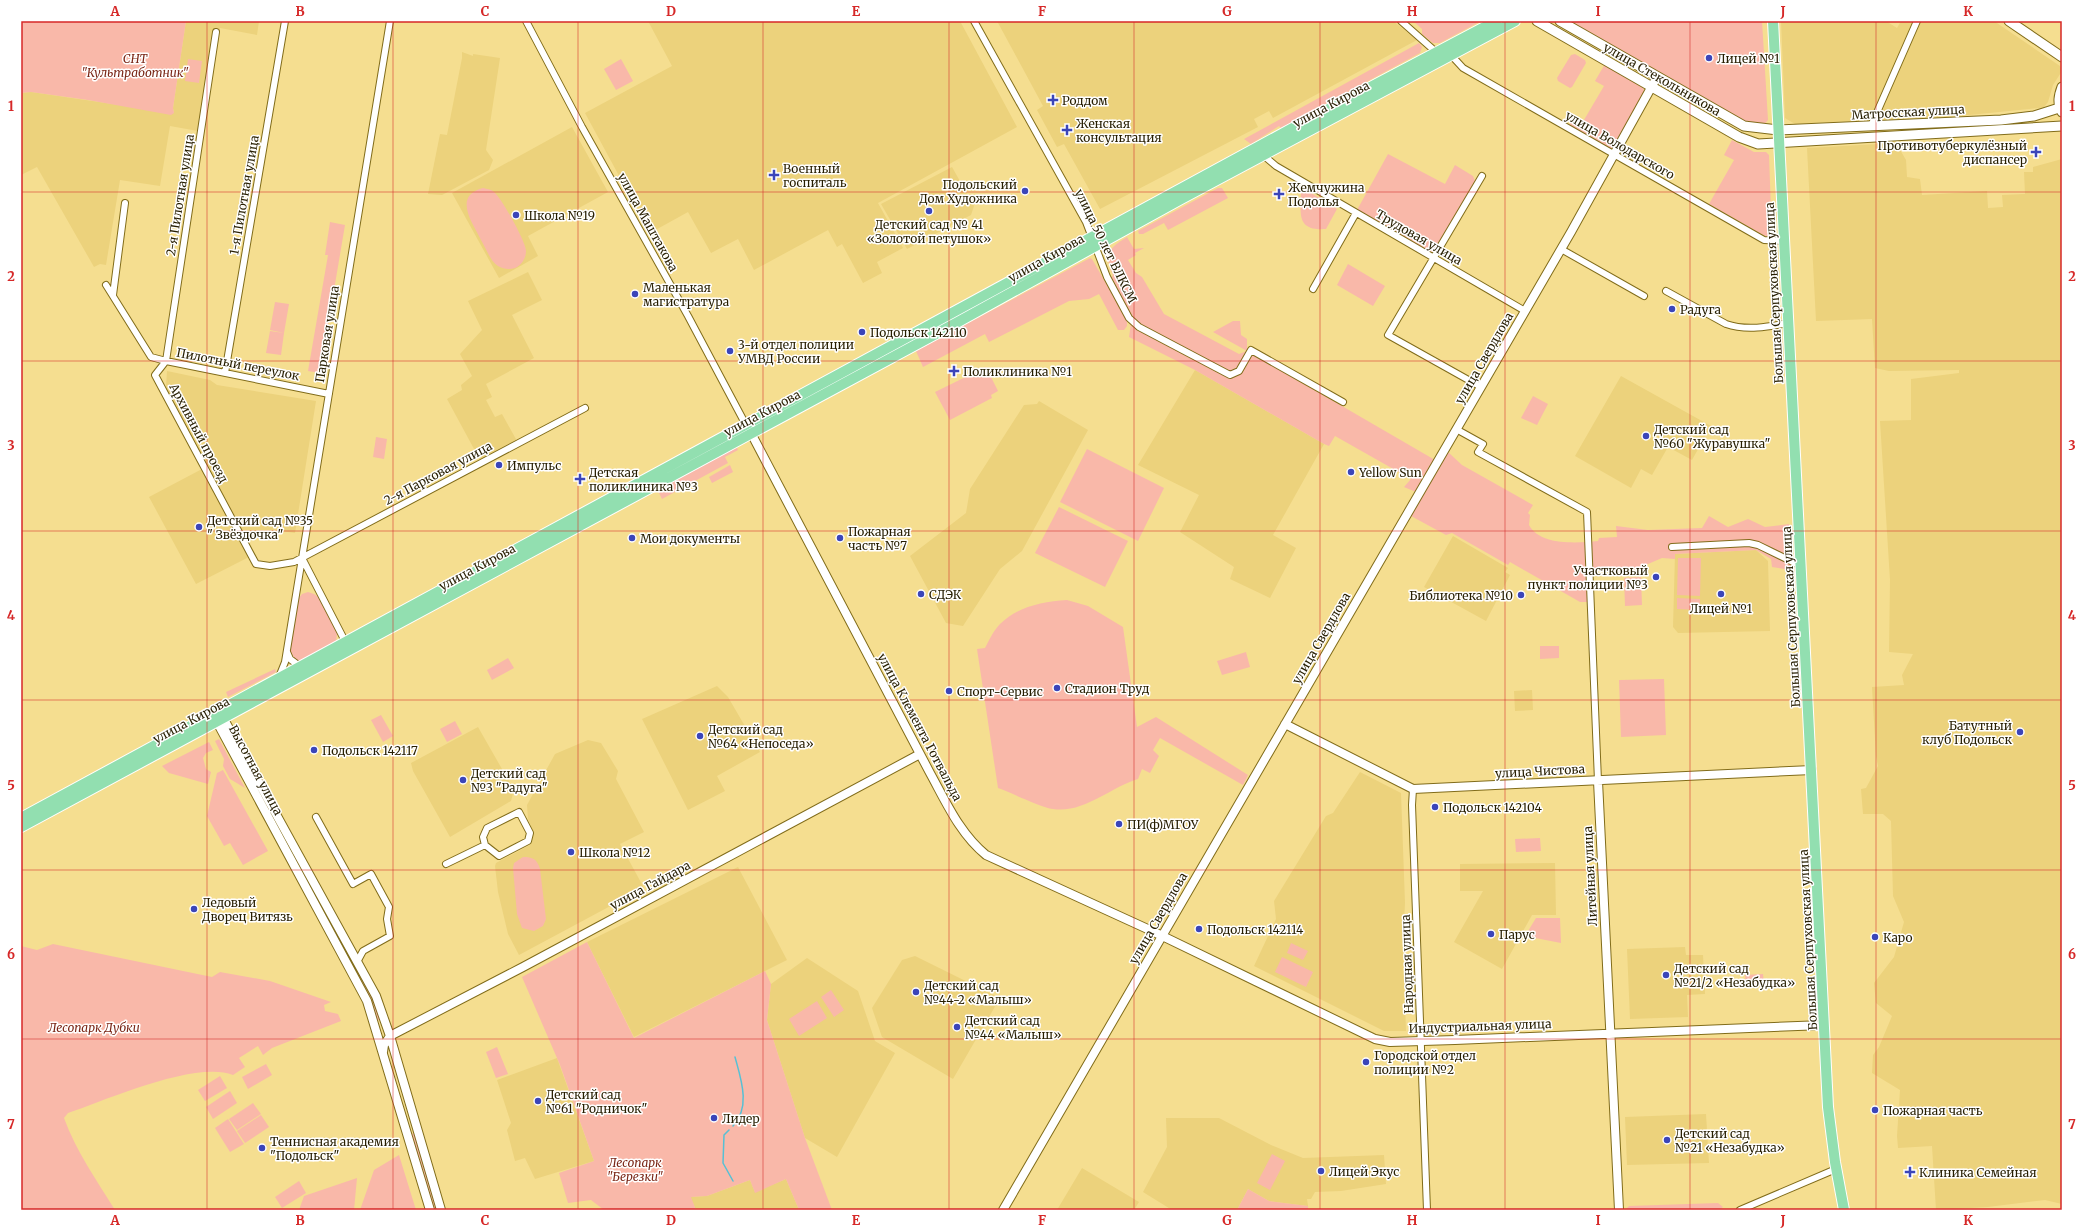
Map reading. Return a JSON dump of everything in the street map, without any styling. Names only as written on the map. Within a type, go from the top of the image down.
[{"type":"main road","name":"улица Кирова","points":[[1444,55],[1496,21]]},
{"type":"main road","name":"улица Кирова","points":[[21,827],[219,716],[279,677],[298,667],[347,646],[748,429],[958,322],[1093,241],[1330,114],[1444,55],[1515,21]]},
{"type":"main road","name":"улица Стекольникова","points":[[1537,21],[1739,137],[1758,144],[1779,144]]},
{"type":"main road","name":"улица Стекольникова","points":[[1560,21],[1744,126],[1757,129]]},
{"type":"main road","name":"Большая Серпуховская улица","points":[[1773,21],[1828,1107],[1836,1169],[1844,1210]]},
{"type":"main road","points":[[2009,21],[2062,56]]},
{"type":"main road","points":[[2061,110],[2058,97],[2062,87]]},
{"type":"main road","name":"Матросская улица","points":[[1757,129],[1778,130],[2001,120],[2034,116],[2061,110]]},
{"type":"main road","name":"улица Кирова","points":[[1248,158],[1263,155],[1330,114]]},
{"type":"main road","name":"Матросская улица","points":[[1779,144],[2062,126]]},
{"type":"main road","name":"улица Кирова","points":[[21,818],[219,716],[313,670],[347,646]]},
{"type":"street","name":"1-я Пилотная улица","points":[[225,373],[285,21]]},
{"type":"street","name":"Парковая улица","points":[[279,677],[285,662],[390,21]]},
{"type":"street","name":"улица 50 лет ВЛКСМ","points":[[974,21],[1082,216],[1114,291],[1129,318],[1139,327],[1230,375],[1239,372],[1251,350],[1343,402]]},
{"type":"street","name":"улица Володарского","points":[[1401,21],[1463,68],[1764,240],[1784,241]]},
{"type":"street","points":[[1871,126],[1917,21]]},
{"type":"street","name":"улица Маштакова","points":[[529,22],[582,127],[688,316],[748,429]]},
{"type":"street","name":"2-я Пилотная улица","points":[[166,361],[216,32]]},
{"type":"street","name":"улица Свердлова","points":[[1003,1210],[1161,935],[1561,249],[1656,77]]},
{"type":"street","name":"Трудовая улица","points":[[1263,155],[1276,166],[1525,311]]},
{"type":"street","points":[[1481,387],[1388,335],[1482,176]]},
{"type":"street","points":[[113,295],[125,203]]},
{"type":"street","points":[[1313,289],[1356,212]]},
{"type":"street","points":[[1561,249],[1644,296]]},
{"type":"street","points":[[106,285],[151,357],[166,361]]},
{"type":"street","points":[[1666,291],[1736,328],[1768,327],[1788,323]]},
{"type":"street","name":"Пилотный переулок","points":[[166,361],[329,394]]},
{"type":"street","name":"Архивный проезд","points":[[166,361],[155,375],[256,564],[270,566],[294,562],[302,558]]},
{"type":"street","name":"2-я Парковая улица","points":[[302,558],[585,408]]},
{"type":"street","name":"улица Клемента Готвальда","points":[[748,429],[920,754],[972,845],[986,855],[1161,935]]},
{"type":"street","name":"Литейная улица","points":[[1456,429],[1483,444],[1478,452],[1587,512],[1598,781],[1619,1210]]},
{"type":"street","points":[[1672,547],[1749,543],[1758,545],[1801,566]]},
{"type":"street","points":[[302,558],[347,646]]},
{"type":"street","points":[[287,650],[290,659],[298,667],[313,670]]},
{"type":"street","name":"Высотная улица","points":[[219,716],[290,840],[376,996],[390,1036],[441,1210]]},
{"type":"street","name":"Высотная улица","points":[[219,716],[282,844],[367,1001],[430,1210]]},
{"type":"street","name":"улица Чистова","points":[[1284,724],[1413,789],[1812,770]]},
{"type":"street","name":"улица Гайдара","points":[[390,1036],[523,967],[920,754]]},
{"type":"street","name":"Народная улица","points":[[1413,789],[1412,805],[1422,1041],[1427,1210]]},
{"type":"street","points":[[519,812],[530,833],[528,841],[500,856],[485,845],[483,837],[487,828],[519,812]]},
{"type":"street","points":[[316,817],[353,884],[371,874],[389,907],[387,919],[390,936],[363,951],[357,962]]},
{"type":"street","points":[[282,844],[290,840]]},
{"type":"street","points":[[446,864],[485,845]]},
{"type":"street","name":"Индустриальная улица","points":[[1161,935],[1375,1039],[1390,1042],[1824,1025]]},
{"type":"street","points":[[336,943],[344,939]]},
{"type":"street","points":[[376,1028],[380,1033],[390,1036],[384,1045],[383,1052]]},
{"type":"street","points":[[400,1109],[410,1106]]},
{"type":"street","points":[[1740,1210],[1836,1169]]},
{"type":"shaded area","points":[[186,21],[259,21],[257,35],[220,28],[219,32],[213,32],[198,131],[170,126],[160,186],[120,180],[106,265],[100,264],[94,267],[37,167],[21,175],[21,93],[31,92],[174,113],[173,108]]},
{"type":"shaded area","name":"Военный госпиталь","points":[[648,21],[960,21],[1017,127],[878,203],[903,248],[877,262],[882,273],[863,283],[842,244],[837,247],[828,230],[754,270],[738,239],[711,253],[688,212],[650,233],[585,113],[672,66]]},
{"type":"shaded area","points":[[997,21],[1393,21],[1417,40],[1273,118],[1269,111],[1254,119],[1258,127],[1100,209],[1064,144],[1057,147],[1037,110],[1043,106]]},
{"type":"shaded area","points":[[1781,21],[1886,21],[1897,28],[1901,21],[1994,21],[2060,66],[2062,71],[2053,85],[2048,102],[2044,107],[2039,108],[1969,115],[1795,124],[1785,118]]},
{"type":"shaded area","points":[[462,52],[473,56],[473,54],[500,58],[486,150],[493,160],[489,170],[442,195],[428,194],[440,134],[447,135]]},
{"type":"shaded area","name":"Школа №19","points":[[572,127],[608,192],[528,236],[538,256],[499,278],[452,193]]},
{"type":"shaded area","points":[[1896,143],[1906,160],[1907,177],[1920,179],[1922,195],[1987,191],[1988,208],[2003,207],[2002,195],[2025,194],[2024,172],[2033,172],[2033,167],[2062,159],[2062,1204],[2045,1200],[1988,1207],[1936,1210],[1932,1146],[1898,1148],[1897,1136],[1900,1090],[1872,1073],[1873,1055],[1879,1047],[1892,1016],[1876,1003],[1874,983],[1894,957],[1904,922],[1893,896],[1891,821],[1883,814],[1863,814],[1861,789],[1866,788],[1878,766],[1876,756],[1872,687],[1904,685],[1902,675],[1913,654],[1889,652],[1890,580],[1880,421],[1911,420],[1911,379],[1959,373],[1959,370],[1889,371],[1875,368],[1872,319],[1816,321],[1807,148]]},
{"type":"shaded area","name":"Детский сад № 41 «Золотой петушок»","points":[[952,167],[974,206],[971,215],[907,249],[881,204]]},
{"type":"shaded area","points":[[528,272],[542,300],[512,315],[534,358],[486,384],[492,397],[486,400],[495,417],[502,414],[517,441],[480,460],[447,399],[462,390],[461,385],[472,376],[460,354],[482,330],[468,301]]},
{"type":"shaded area","points":[[1195,370],[1324,444],[1273,535],[1296,548],[1270,598],[1230,579],[1234,567],[1180,532],[1199,495],[1138,465]]},
{"type":"shaded area","points":[[167,371],[210,380],[217,385],[316,401],[295,533],[274,530],[248,541],[169,397],[166,387]]},
{"type":"shaded area","name":"Детский сад №60 \"Журавушка\"","points":[[1621,376],[1711,426],[1692,460],[1668,447],[1652,475],[1641,469],[1631,488],[1575,456]]},
{"type":"shaded area","points":[[1039,401],[1088,430],[1022,551],[1000,569],[963,626],[946,623],[910,556],[966,513],[970,489],[1024,405],[1037,404]]},
{"type":"shaded area","name":"Детский сад №35 \" Звёздочка\"","points":[[202,469],[249,557],[196,584],[149,497]]},
{"type":"shaded area","points":[[1453,536],[1508,568],[1505,572],[1510,575],[1486,621],[1424,587]]},
{"type":"shaded area","name":"Лицей №1","points":[[1756,550],[1768,561],[1770,631],[1678,633],[1673,627],[1675,554]]},
{"type":"shaded area","name":"Детский сад №64 «Непоседа»","points":[[717,686],[728,697],[760,752],[717,776],[725,791],[688,810],[642,719]]},
{"type":"shaded area","points":[[1532,690],[1533,710],[1515,711],[1514,691]]},
{"type":"shaded area","name":"Детский сад №3 \"Радуга\"","points":[[478,727],[514,790],[511,801],[450,837],[413,771],[411,763]]},
{"type":"shaded area","name":"Школа №12","points":[[588,740],[601,743],[618,771],[616,779],[644,832],[620,844],[644,888],[519,955],[508,934],[498,892],[495,866],[496,863],[530,845],[533,831],[528,819],[527,805],[555,754]]},
{"type":"shaded area","points":[[1360,772],[1401,793],[1405,903],[1403,943],[1406,1031],[1384,1031],[1254,966],[1276,919],[1274,901],[1326,816],[1333,813]]},
{"type":"shaded area","points":[[1555,863],[1556,915],[1532,915],[1502,969],[1454,942],[1483,891],[1460,891],[1460,864]]},
{"type":"shaded area","points":[[738,867],[787,960],[634,1037],[587,942]]},
{"type":"shaded area","name":"Детский сад №21/2 «Незабудка»","points":[[1685,947],[1686,955],[1703,955],[1705,994],[1687,995],[1688,1017],[1630,1019],[1627,949]]},
{"type":"shaded area","points":[[915,956],[1000,998],[953,1079],[882,1037],[872,1008],[902,960]]},
{"type":"shaded area","points":[[807,958],[858,991],[875,1041],[895,1053],[837,1157],[805,1138],[767,1020],[771,984]]},
{"type":"shaded area","name":"Детский сад №61 \"Родничок\"","points":[[557,1058],[594,1161],[535,1179],[525,1158],[515,1161],[507,1130],[511,1123],[497,1080]]},
{"type":"shaded area","name":"Детский сад №21 «Незабудка»","points":[[1706,1114],[1709,1163],[1627,1165],[1625,1117]]},
{"type":"shaded area","points":[[1166,1118],[1219,1118],[1271,1145],[1303,1158],[1384,1155],[1386,1184],[1341,1191],[1315,1192],[1311,1199],[1307,1199],[1308,1206],[1269,1201],[1248,1189],[1237,1210],[1172,1210],[1143,1192],[1167,1147]]},
{"type":"shaded area","points":[[1082,1168],[1139,1202],[1134,1210],[1057,1210]]},
{"type":"shaded area","points":[[786,1179],[799,1210],[696,1210],[690,1197],[707,1196],[750,1180],[755,1192]]},
{"type":"green space","name":"СНТ \"Культработник\"","points":[[21,21],[186,21],[173,108],[174,113],[171,115],[88,100],[31,92],[21,93]]},
{"type":"green space","points":[[1413,21],[1481,21],[1440,43],[1433,43],[1422,34],[1422,29]]},
{"type":"green space","points":[[1567,21],[1762,21],[1768,120],[1763,126],[1736,120]]},
{"type":"green space","points":[[1419,43],[1422,47],[1420,53],[1281,128],[1279,126],[1251,144],[1244,139]]},
{"type":"green space","points":[[1575,54],[1585,60],[1586,63],[1570,88],[1558,81],[1557,78],[1571,55]]},
{"type":"green space","points":[[188,59],[202,61],[199,83],[185,81]]},
{"type":"green space","points":[[621,59],[633,81],[616,90],[604,69]]},
{"type":"green space","points":[[1605,64],[1640,84],[1645,91],[1611,151],[1568,127],[1572,120],[1581,125],[1604,86],[1595,81]]},
{"type":"green space","points":[[1732,140],[1754,152],[1766,152],[1769,155],[1772,238],[1763,235],[1709,204],[1734,160],[1724,155]]},
{"type":"green space","points":[[1388,154],[1445,184],[1455,165],[1473,176],[1475,181],[1433,253],[1357,210]]},
{"type":"green space","points":[[483,188],[492,190],[497,196],[507,210],[525,246],[526,251],[523,261],[515,268],[504,268],[495,264],[488,254],[467,211],[468,197],[474,192]]},
{"type":"green space","points":[[1218,188],[1222,188],[1228,198],[1168,230],[1164,223],[1143,234],[1139,234],[1138,231]]},
{"type":"green space","points":[[1303,188],[1337,209],[1326,229],[1316,229],[1304,224],[1301,213],[1301,189]]},
{"type":"green space","points":[[330,222],[345,225],[320,373],[308,371],[328,255],[325,255]]},
{"type":"green space","points":[[1127,237],[1134,249],[1144,248],[1135,253],[1136,255],[1128,260],[1136,273],[1142,277],[1164,314],[1239,354],[1247,351],[1435,460],[1416,492],[1404,487],[1411,479],[1335,436],[1329,446],[1324,444],[1195,370],[1129,337],[1132,317],[1111,279],[1113,275],[1108,262],[1108,257],[1112,248]]},
{"type":"green space","points":[[1090,258],[1092,259],[1127,320],[1127,326],[1124,330],[1118,330],[1099,294],[1089,299],[1069,301],[989,342],[985,334],[923,367],[916,351]]},
{"type":"green space","points":[[1348,264],[1385,286],[1373,306],[1337,285]]},
{"type":"green space","points":[[275,302],[289,304],[284,333],[270,330]]},
{"type":"green space","points":[[1233,321],[1240,321],[1241,335],[1247,339],[1247,351],[1213,332]]},
{"type":"green space","points":[[270,331],[284,333],[281,355],[266,353]]},
{"type":"green space","points":[[986,367],[998,391],[991,395],[992,398],[950,420],[935,392]]},
{"type":"green space","points":[[1533,396],[1548,404],[1537,425],[1521,418]]},
{"type":"green space","points":[[376,437],[387,439],[384,459],[373,457]]},
{"type":"green space","points":[[736,446],[738,450],[725,457],[728,463],[662,499],[657,489]]},
{"type":"green space","points":[[1087,449],[1164,488],[1138,541],[1060,502]]},
{"type":"green space","points":[[1448,452],[1462,465],[1533,505],[1528,513],[1530,515],[1529,525],[1534,532],[1550,540],[1560,542],[1580,542],[1598,541],[1599,538],[1617,537],[1616,526],[1648,530],[1702,528],[1709,516],[1728,527],[1748,519],[1765,527],[1789,524],[1791,570],[1772,567],[1771,559],[1756,550],[1675,554],[1675,559],[1662,558],[1641,567],[1618,572],[1613,569],[1593,571],[1593,602],[1580,602],[1510,562],[1508,565],[1452,533],[1446,535],[1411,516]]},
{"type":"green space","points":[[730,465],[733,472],[712,483],[709,477]]},
{"type":"green space","points":[[1059,507],[1128,541],[1105,587],[1035,553]]},
{"type":"green space","points":[[1678,558],[1701,558],[1700,596],[1677,595]]},
{"type":"green space","points":[[1641,577],[1642,605],[1625,606],[1624,578]]},
{"type":"green space","points":[[308,592],[320,598],[337,633],[336,642],[301,661],[295,660],[290,650],[298,599],[302,594]]},
{"type":"green space","points":[[1677,598],[1700,599],[1700,610],[1677,609]]},
{"type":"green space","name":"Стадион Труд","points":[[1067,600],[1088,606],[1123,627],[1137,727],[1156,717],[1248,775],[1243,785],[1160,738],[1153,750],[1159,756],[1150,773],[1142,769],[1138,779],[1075,808],[1047,808],[998,788],[977,649],[985,648],[998,626],[1015,613],[1031,606]]},
{"type":"green space","points":[[1540,646],[1559,646],[1559,658],[1540,659]]},
{"type":"green space","points":[[1246,652],[1250,667],[1222,675],[1217,661]]},
{"type":"green space","points":[[508,658],[514,668],[492,680],[487,670]]},
{"type":"green space","points":[[275,669],[276,672],[228,697],[226,692]]},
{"type":"green space","points":[[1664,679],[1666,735],[1621,737],[1619,680]]},
{"type":"green space","points":[[381,715],[393,736],[383,742],[371,720]]},
{"type":"green space","points":[[455,721],[462,734],[447,742],[440,729]]},
{"type":"green space","points":[[219,739],[245,788],[230,779],[223,766],[224,759],[215,741]]},
{"type":"green space","points":[[209,742],[213,750],[206,753],[203,758],[206,769],[211,772],[208,784],[169,773],[162,766]]},
{"type":"green space","points":[[223,770],[268,851],[243,865],[230,843],[224,846],[207,816],[217,773]]},
{"type":"green space","points":[[1540,838],[1541,851],[1516,852],[1515,839]]},
{"type":"green space","points":[[523,857],[534,859],[540,869],[546,919],[543,926],[534,931],[522,928],[517,914],[513,868],[514,863]]},
{"type":"green space","points":[[1536,918],[1560,918],[1561,943],[1525,936]]},
{"type":"green space","name":"Лесопарк \"Березки\"","points":[[587,942],[634,1038],[765,971],[771,984],[767,1020],[805,1138],[832,1210],[799,1210],[786,1179],[755,1193],[750,1180],[707,1196],[691,1197],[696,1210],[604,1210],[591,1200],[568,1203],[559,1173],[594,1161],[560,1065],[522,977]]},
{"type":"green space","points":[[1291,943],[1308,951],[1303,960],[1287,953]]},
{"type":"green space","name":"Лесопарк Дубки","points":[[53,944],[212,977],[220,972],[270,981],[331,1002],[324,1005],[325,1011],[338,1014],[341,1021],[272,1048],[263,1055],[258,1046],[239,1058],[245,1067],[233,1075],[217,1072],[197,1073],[175,1077],[127,1091],[68,1113],[64,1118],[74,1142],[87,1166],[115,1210],[21,1210],[21,946],[37,950]]},
{"type":"green space","points":[[345,945],[371,995],[381,1019],[377,1021],[368,997],[342,947]]},
{"type":"green space","points":[[1282,957],[1313,972],[1306,987],[1275,972]]},
{"type":"green space","points":[[1763,974],[1764,985],[1746,986],[1745,975]]},
{"type":"green space","points":[[831,990],[844,1010],[834,1017],[821,997]]},
{"type":"green space","points":[[817,1001],[827,1018],[799,1036],[789,1019]]},
{"type":"green space","points":[[497,1047],[508,1074],[496,1078],[486,1052]]},
{"type":"green space","points":[[266,1064],[272,1075],[248,1089],[242,1077]]},
{"type":"green space","points":[[220,1076],[227,1088],[205,1101],[198,1090]]},
{"type":"green space","points":[[230,1091],[237,1103],[213,1119],[206,1107]]},
{"type":"green space","points":[[253,1103],[261,1114],[237,1130],[229,1119]]},
{"type":"green space","points":[[261,1115],[269,1127],[245,1143],[237,1131]]},
{"type":"green space","points":[[228,1119],[244,1144],[230,1152],[215,1128]]},
{"type":"green space","points":[[415,1133],[437,1210],[433,1210],[411,1134]]},
{"type":"green space","points":[[1272,1154],[1285,1161],[1270,1190],[1257,1183]]},
{"type":"green space","points":[[399,1155],[416,1210],[360,1210],[374,1170]]},
{"type":"green space","points":[[357,1178],[354,1210],[299,1210],[304,1196]]},
{"type":"green space","points":[[299,1181],[306,1193],[282,1208],[275,1197]]},
{"type":"green space","points":[[1248,1189],[1269,1201],[1308,1206],[1308,1210],[1237,1210]]},
{"type":"green space","points":[[1718,1203],[1723,1207],[1719,1210],[1625,1210],[1629,1206]]},
{"type":"waterway","points":[[733,1126],[742,1110],[743,1102],[742,1083],[735,1057]]},
{"type":"waterway","points":[[729,1130],[724,1135],[723,1163],[733,1181]]},
{"type":"place","name":"Лицeй №1","points":[[1709,58]]},
{"type":"place","name":"Роддом","points":[[1053,100]]},
{"type":"place","name":"Женская консультация","points":[[1067,130]]},
{"type":"place","name":"Противотуберкулёзный диспансер","points":[[2036,152]]},
{"type":"place","name":"Военный госпиталь","points":[[774,175]]},
{"type":"place","name":"Подольский Дом Художника","points":[[1025,191]]},
{"type":"place","name":"Жемчужина Подолья","points":[[1279,194]]},
{"type":"place","name":"Детский сад № 41 «Золотой петушок»","points":[[929,211]]},
{"type":"place","name":"Школа №19","points":[[516,215]]},
{"type":"place","name":"Маленькая магистратура","points":[[635,294]]},
{"type":"place","name":"Радуга","points":[[1672,309]]},
{"type":"place","name":"Подольск 142110","points":[[862,332]]},
{"type":"place","name":"3-й отдел полиции УМВД России","points":[[730,351]]},
{"type":"place","name":"Поликлиника №1","points":[[954,371]]},
{"type":"place","name":"Детский сад №60 \"Журавушка\"","points":[[1646,436]]},
{"type":"place","name":"Импульс","points":[[499,465]]},
{"type":"place","name":"Yellow Sun","points":[[1351,472]]},
{"type":"place","name":"Детская поликлиника №3","points":[[580,479]]},
{"type":"place","name":"Детский сад №35 \" Звёздочка\"","points":[[199,527]]},
{"type":"place","name":"Мои документы","points":[[632,538]]},
{"type":"place","name":"Пожарная часть №7","points":[[840,538]]},
{"type":"place","name":"Участковый пункт полиции №3","points":[[1656,577]]},
{"type":"place","name":"СДЭК","points":[[921,594]]},
{"type":"place","name":"Лицей №1","points":[[1721,594]]},
{"type":"place","name":"Библиотека №10","points":[[1521,595]]},
{"type":"place","name":"Стадион Труд","points":[[1057,688]]},
{"type":"place","name":"Спорт-Сервис","points":[[949,691]]},
{"type":"place","name":"Батутный клуб Подольск","points":[[2020,732]]},
{"type":"place","name":"Детский сад №64 «Непоседа»","points":[[700,736]]},
{"type":"place","name":"Подольск 142117","points":[[314,750]]},
{"type":"place","name":"Детский сад №3 \"Радуга\"","points":[[463,780]]},
{"type":"place","name":"Подольск 142104","points":[[1435,807]]},
{"type":"place","name":"ПИ(ф)МГОУ","points":[[1119,824]]},
{"type":"place","name":"Школа №12","points":[[571,852]]},
{"type":"place","name":"Ледовый Дворец Витязь","points":[[194,909]]},
{"type":"place","name":"Подольск 142114","points":[[1199,929]]},
{"type":"place","name":"Парус","points":[[1491,934]]},
{"type":"place","name":"Каро","points":[[1875,937]]},
{"type":"place","name":"Детский сад №21/2 «Незабудка»","points":[[1666,975]]},
{"type":"place","name":"Детский сад №44-2 «Малыш»","points":[[916,992]]},
{"type":"place","name":"Детский сад №44 «Малыш»","points":[[957,1027]]},
{"type":"place","name":"Городской отдел полиции №2","points":[[1366,1062]]},
{"type":"place","name":"Детский сад №61 \"Родничок\"","points":[[538,1101]]},
{"type":"place","name":"Пожарная часть","points":[[1875,1110]]},
{"type":"place","name":"Лидер","points":[[714,1118]]},
{"type":"place","name":"Детский сад №21 «Незабудка»","points":[[1667,1140]]},
{"type":"place","name":"Теннисная академия \"Подольск\"","points":[[262,1148]]},
{"type":"place","name":"Лицей Экус","points":[[1321,1171]]},
{"type":"place","name":"Клиника Семейная","points":[[1910,1172]]}]
